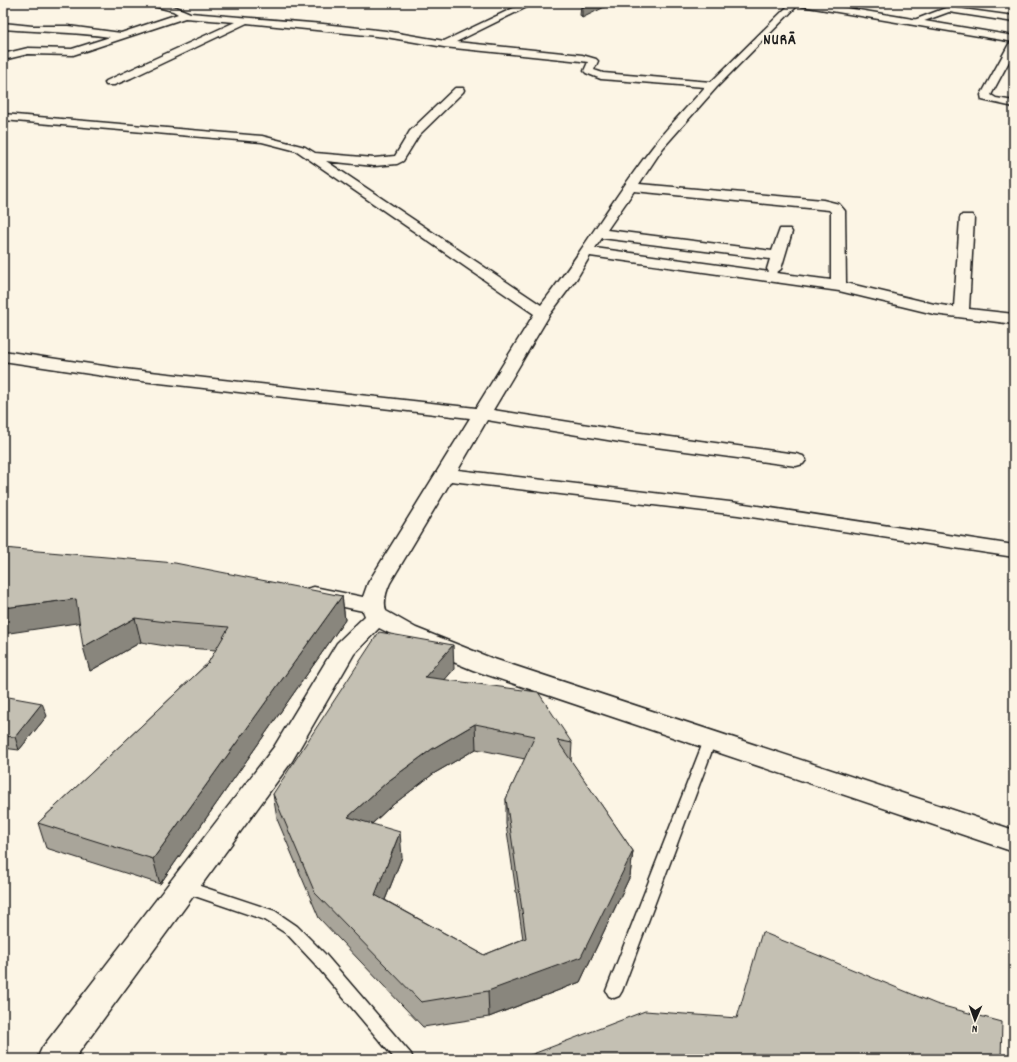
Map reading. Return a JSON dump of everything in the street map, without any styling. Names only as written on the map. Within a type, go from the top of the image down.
[{"type":"main road","points":[[802,3],[1014,39]]},
{"type":"street","points":[[146,3],[182,13],[364,32],[444,44],[591,59],[593,61],[590,71],[591,73],[611,78],[713,85]]},
{"type":"street","points":[[444,44],[531,3]]},
{"type":"street","points":[[54,1059],[283,754],[345,649],[375,611],[374,596],[379,583],[543,313],[570,278],[598,233],[660,146],[713,85],[804,4],[824,3]]},
{"type":"street","points":[[3,57],[28,51],[73,52],[197,7]]},
{"type":"street","points":[[912,22],[948,9],[1014,19]]},
{"type":"street","points":[[110,83],[155,64],[245,20]]},
{"type":"street","points":[[3,26],[32,29],[68,29],[122,35]]},
{"type":"street","points":[[986,34],[1007,26]]},
{"type":"street","points":[[1014,44],[986,95],[986,98],[990,100],[1014,104]]},
{"type":"street","points":[[314,156],[374,162],[393,161],[399,158],[414,133],[459,90]]},
{"type":"street","points":[[3,117],[262,138],[302,149],[543,313]]},
{"type":"street","points":[[631,188],[823,204],[834,207],[838,211],[839,286]]},
{"type":"street","points":[[961,313],[967,218]]},
{"type":"street","points":[[771,277],[785,232]]},
{"type":"street","points":[[598,233],[778,256]]},
{"type":"street","points":[[586,251],[839,286],[934,309],[1014,319]]},
{"type":"street","points":[[3,356],[124,374],[481,414],[626,437],[796,460]]},
{"type":"street","points":[[445,474],[619,496],[738,509],[1014,551]]},
{"type":"street","points":[[291,590],[375,611],[396,628],[482,664],[1014,841]]},
{"type":"lane","points":[[614,991],[710,740]]},
{"type":"lane","points":[[183,887],[270,915],[292,930],[320,959],[405,1059]]},
{"type":"building","points":[[584,3],[594,3],[582,8],[581,6]]},
{"type":"building","points":[[3,548],[175,563],[342,596],[153,859],[38,823],[208,663],[229,627],[135,618],[83,647],[76,599],[3,608]]},
{"type":"building","points":[[379,632],[453,645],[425,677],[538,692],[572,743],[557,740],[633,851],[581,957],[488,991],[421,1002],[315,893],[273,794]],"holes":[[[475,724],[535,736],[506,799],[526,938],[484,955],[375,895],[400,832],[348,817],[387,782],[432,749]]]},
{"type":"building","points":[[3,696],[42,703],[15,737],[3,736]]},
{"type":"building","points":[[762,932],[936,1004],[1002,1022],[1001,1059],[520,1059],[645,1011],[737,1018]]},
{"type":"district","name":"NURĀ","points":[[780,41]]}]
